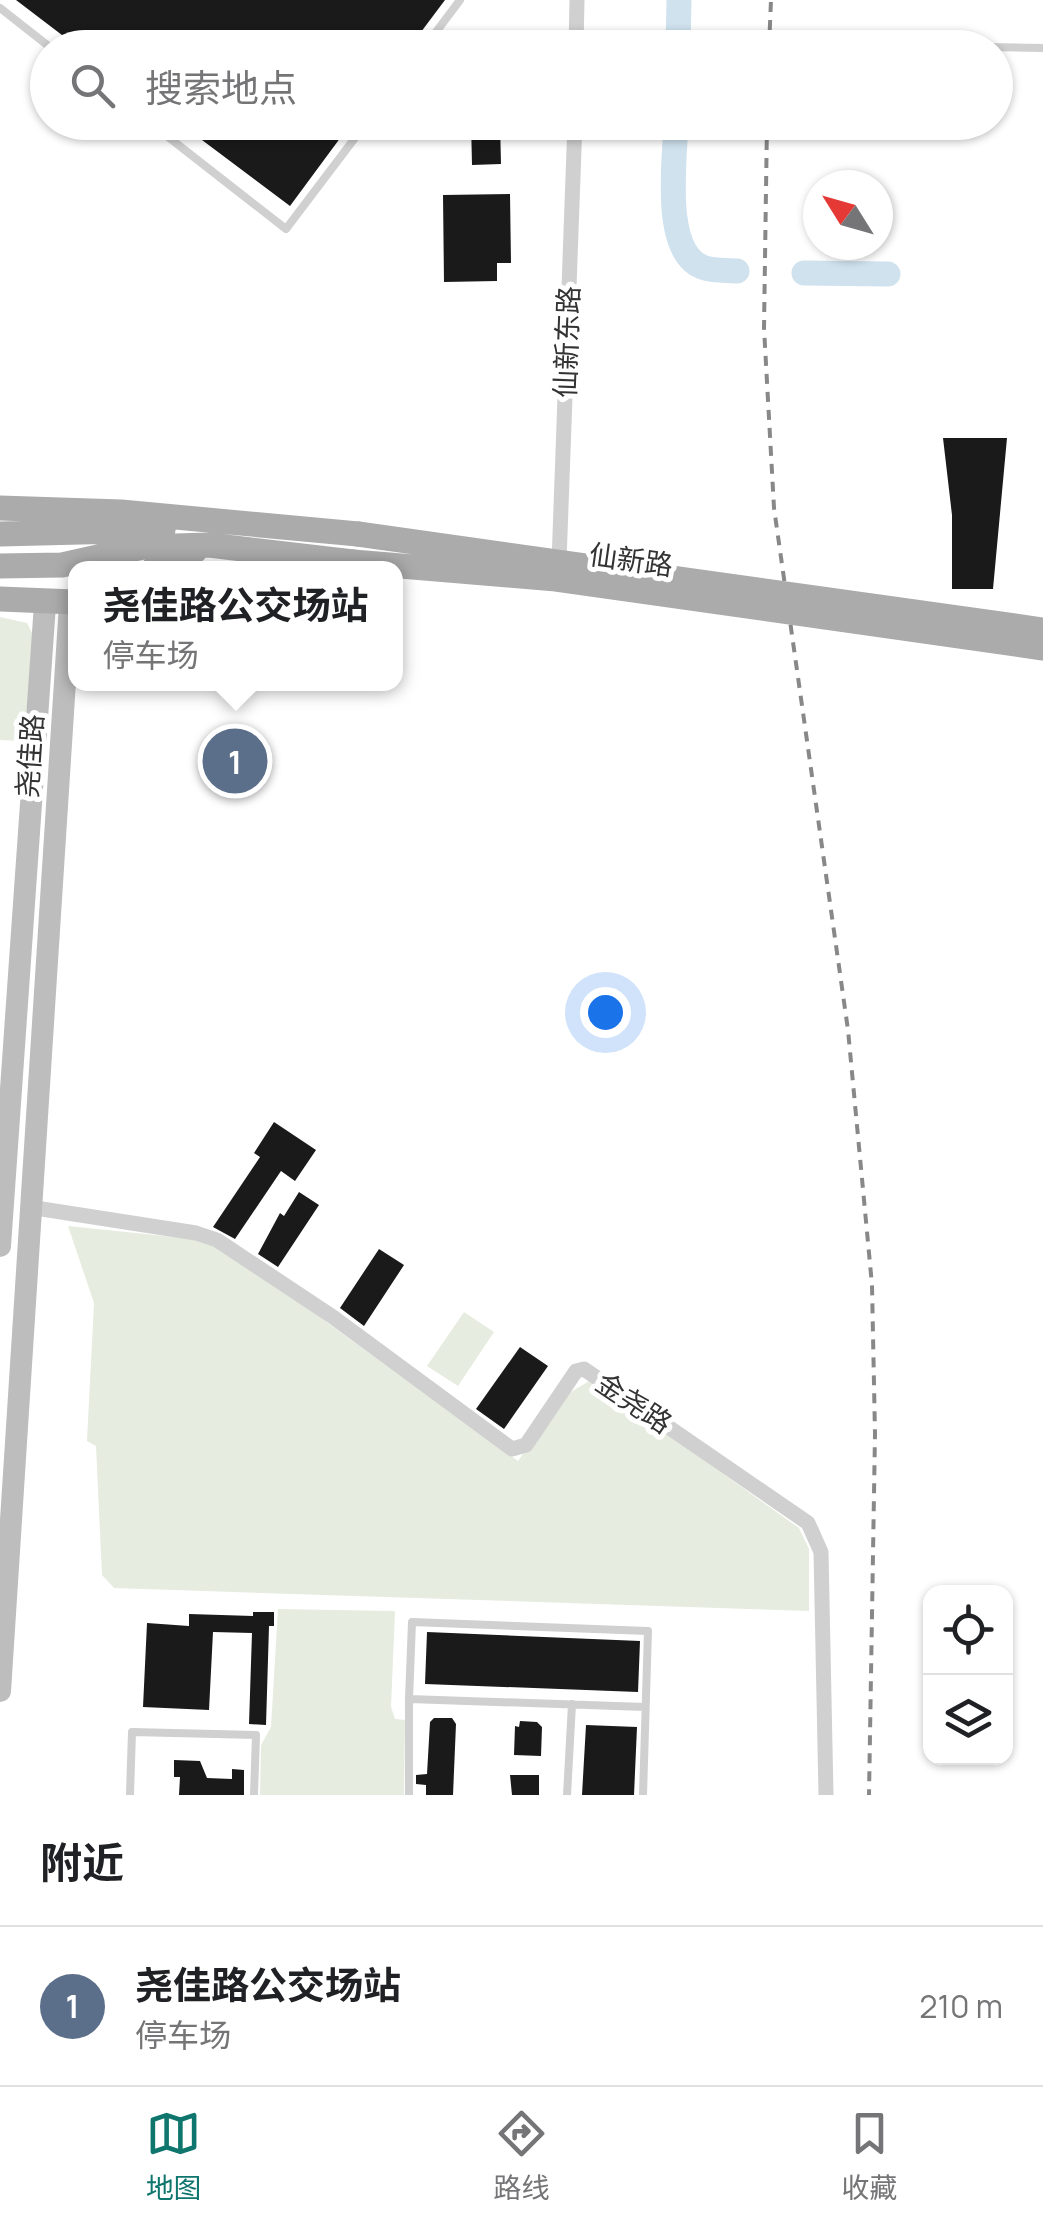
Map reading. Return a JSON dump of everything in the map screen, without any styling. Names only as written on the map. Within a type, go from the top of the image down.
[{"type":"main road","name":"仙新路","points":[[0,508],[121,512],[294,527],[1043,630]]},
{"type":"main road","name":"仙新路","points":[[0,534],[294,527]]},
{"type":"main road","name":"仙新路","points":[[80,561],[143,547],[209,545],[368,561]]},
{"type":"main road","name":"仙新路","points":[[171,561],[209,545]]},
{"type":"main road","name":"仙新路","points":[[0,566],[68,564]]},
{"type":"main road","name":"仙新路","points":[[403,565],[556,580],[1043,648]]},
{"type":"main road","points":[[0,599],[63,603]]},
{"type":"main road","name":"尧佳路","points":[[0,1691],[3,1549],[29,1207],[63,603]]},
{"type":"main road","name":"尧佳路","points":[[0,1246],[63,603]]},
{"type":"street","points":[[576,30],[577,0]]},
{"type":"street","name":"仙新东路","points":[[559,562],[574,140]]},
{"type":"street","name":"金尧路","points":[[29,1207],[196,1232],[217,1240],[333,1317],[512,1449],[526,1445],[576,1371],[584,1370],[808,1523],[821,1552],[826,1795]]},
{"type":"lane","points":[[438,30],[460,0]]},
{"type":"lane","points":[[0,8],[30,32]]},
{"type":"lane","points":[[1013,48],[1043,48]]},
{"type":"lane","points":[[172,140],[286,228],[353,140]]},
{"type":"lane","points":[[408,1795],[412,1622],[648,1631],[642,1795]]},
{"type":"lane","points":[[409,1699],[645,1707]]},
{"type":"lane","points":[[567,1795],[572,1704]]},
{"type":"lane","points":[[119,1795],[131,1795],[132,1732],[256,1735],[254,1795]]},
{"type":"shaded area","points":[[0,617],[27,623],[35,639],[23,741],[0,740]]},
{"type":"shaded area","points":[[68,1226],[203,1240],[252,1268],[518,1461],[564,1396],[591,1380],[799,1528],[809,1549],[809,1611],[114,1588],[102,1575],[96,1446],[87,1441],[94,1303]]},
{"type":"shaded area","points":[[464,1312],[494,1332],[458,1386],[427,1366]]},
{"type":"shaded area","points":[[278,1609],[395,1611],[391,1707],[395,1719],[405,1720],[404,1795],[260,1795],[261,1745],[271,1727]]},
{"type":"building","points":[[16,0],[445,0],[422,30],[55,30]]},
{"type":"building","points":[[202,140],[339,140],[290,206]]},
{"type":"building","points":[[471,140],[500,140],[501,164],[472,165]]},
{"type":"building","points":[[510,194],[511,263],[497,263],[497,281],[444,282],[443,195]]},
{"type":"building","points":[[943,438],[1007,438],[993,589],[952,589],[952,515]]},
{"type":"building","points":[[274,1122],[316,1150],[295,1181],[281,1171],[235,1239],[213,1227],[260,1157],[254,1153]]},
{"type":"building","points":[[299,1192],[319,1205],[278,1267],[258,1254],[280,1213],[284,1216]]},
{"type":"building","points":[[379,1249],[404,1265],[364,1326],[340,1308]]},
{"type":"building","points":[[520,1347],[548,1366],[504,1429],[476,1409]]},
{"type":"building","points":[[253,1612],[274,1612],[274,1626],[269,1626],[266,1725],[249,1724],[252,1633],[213,1632],[209,1710],[143,1707],[147,1623],[189,1626],[189,1614],[253,1616]]},
{"type":"building","points":[[427,1632],[640,1641],[638,1692],[425,1684]]},
{"type":"building","points":[[434,1718],[452,1718],[456,1724],[453,1795],[426,1795],[426,1785],[416,1784],[416,1775],[427,1774],[430,1722]]},
{"type":"building","points":[[520,1721],[537,1722],[542,1727],[541,1756],[514,1755],[515,1726],[519,1727]]},
{"type":"building","points":[[586,1725],[637,1727],[634,1795],[582,1795]]},
{"type":"building","points":[[174,1760],[200,1761],[207,1778],[232,1779],[232,1769],[244,1770],[244,1795],[179,1795],[180,1777],[174,1777]]},
{"type":"building","points":[[510,1775],[539,1775],[539,1795],[512,1795]]},
{"type":"waterway","points":[[678,30],[679,0]]},
{"type":"waterway","points":[[675,140],[674,204],[682,245],[691,260],[705,268],[737,271]]},
{"type":"waterway","points":[[804,273],[888,274]]},
{"type":"railway","points":[[770,30],[771,0]]},
{"type":"railway","points":[[767,140],[764,328],[774,508],[848,1030],[872,1285],[875,1434],[869,1795]]},
{"type":"place","name":"尧佳路公交场站","points":[[235,761]]}]
